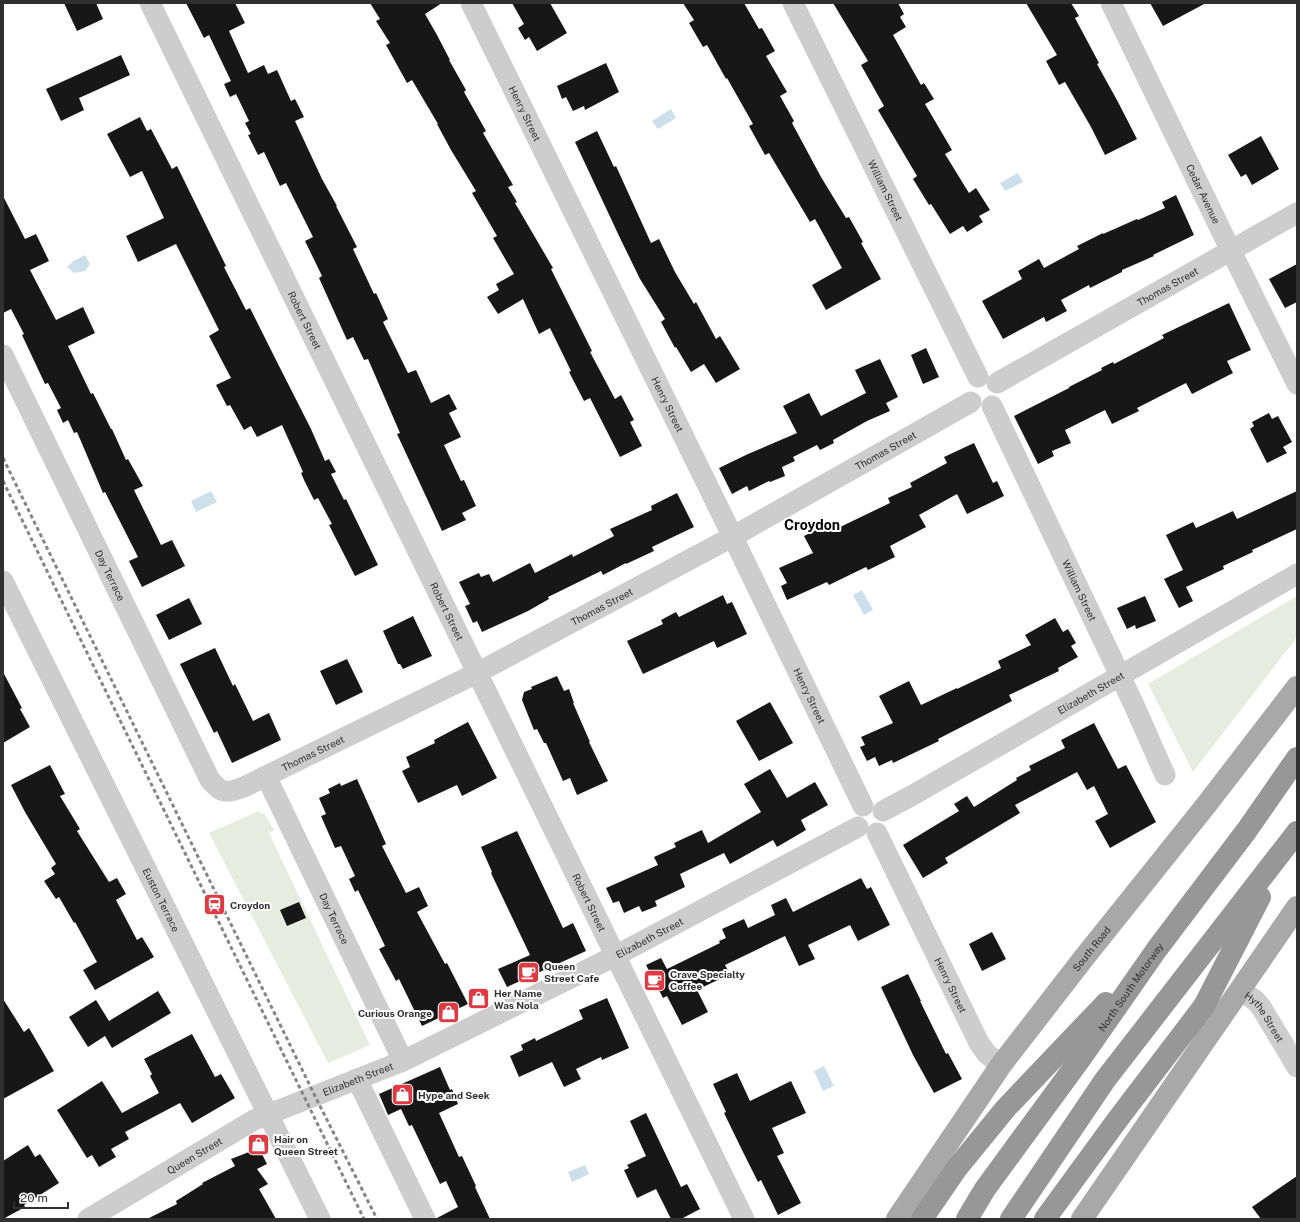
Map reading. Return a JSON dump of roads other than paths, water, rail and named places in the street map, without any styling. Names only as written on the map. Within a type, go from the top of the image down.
[{"type":"highway","name":"North South Motorway","points":[[967,1219],[985,1189],[1081,1058],[1157,949],[1247,830],[1297,758]]},
{"type":"highway","points":[[1011,1219],[1105,1080],[1297,832]]},
{"type":"highway","points":[[1045,1219],[1118,1119],[1204,1006],[1284,849]]},
{"type":"highway","points":[[922,1219],[957,1168],[1006,1108],[1157,949]]},
{"type":"main road","name":"South Road","points":[[897,1219],[1001,1065],[1083,959],[1207,804],[1297,687]]},
{"type":"main road","points":[[1082,1219],[1297,907]]},
{"type":"street","name":"Robert Street","points":[[150,3],[744,1219]]},
{"type":"street","name":"Henry Street","points":[[471,3],[863,806]]},
{"type":"street","name":"William Street","points":[[793,3],[988,380]]},
{"type":"street","name":"Cedar Avenue","points":[[1111,3],[1297,384]]},
{"type":"street","name":"Thomas Street","points":[[988,380],[1231,251],[1297,213]]},
{"type":"street","name":"Day Terrace","points":[[3,355],[210,780],[217,788],[224,791]]},
{"type":"street","points":[[988,380],[1000,393],[996,403],[992,406],[978,408],[971,402],[968,396],[970,384],[988,380]]},
{"type":"street","name":"Thomas Street","points":[[224,791],[234,790],[266,776],[477,673],[732,536],[971,402]]},
{"type":"street","name":"William Street","points":[[992,406],[1120,676],[1165,775]]},
{"type":"street","name":"Elizabeth Street","points":[[883,811],[1297,574]]},
{"type":"street","name":"Euston Terrace","points":[[3,581],[320,1219]]},
{"type":"street","name":"Day Terrace","points":[[266,776],[403,1061]]},
{"type":"street","points":[[871,804],[876,805],[883,811],[886,822],[884,827],[867,830],[856,823],[857,813],[863,806],[871,804]]},
{"type":"street","name":"Henry Street","points":[[867,830],[979,1043],[987,1054],[1001,1065]]},
{"type":"street","name":"Elizabeth Street","points":[[306,1100],[403,1061],[867,830]]},
{"type":"street","name":"Hythe Street","points":[[1240,990],[1256,1001],[1261,1007],[1297,1067]]},
{"type":"street","points":[[357,1079],[425,1219]]},
{"type":"street","name":"Queen Street","points":[[88,1219],[254,1120],[306,1100]]},
{"type":"water","points":[[671,109],[676,118],[658,129],[652,121]]},
{"type":"water","points":[[1018,173],[1023,182],[1005,191],[1000,183]]},
{"type":"water","points":[[85,255],[90,264],[85,271],[74,273],[67,267],[72,262]]},
{"type":"water","points":[[211,491],[217,502],[196,512],[191,501]]},
{"type":"water","points":[[862,590],[873,610],[864,615],[853,595]]},
{"type":"water","points":[[824,1066],[834,1086],[823,1091],[814,1071]]},
{"type":"water","points":[[585,1165],[589,1174],[572,1182],[568,1172]]},
{"type":"railway","points":[[3,458],[315,1096],[377,1219]]},
{"type":"railway","points":[[3,481],[364,1219]]},
{"type":"place","name":"Croydon","points":[[215,905]]},
{"type":"place","name":"Queen Street Cafe","points":[[528,972]]},
{"type":"place","name":"Crave Specialty Coffee","points":[[654,980]]},
{"type":"place","name":"Her Name Was Nola","points":[[479,999]]},
{"type":"place","name":"Curious Orange","points":[[448,1013]]},
{"type":"place","name":"Hype and Seek","points":[[402,1095]]},
{"type":"place","name":"Hair on Queen Street","points":[[259,1145]]},
{"type":"district","name":"Croydon","points":[[812,525]]}]
